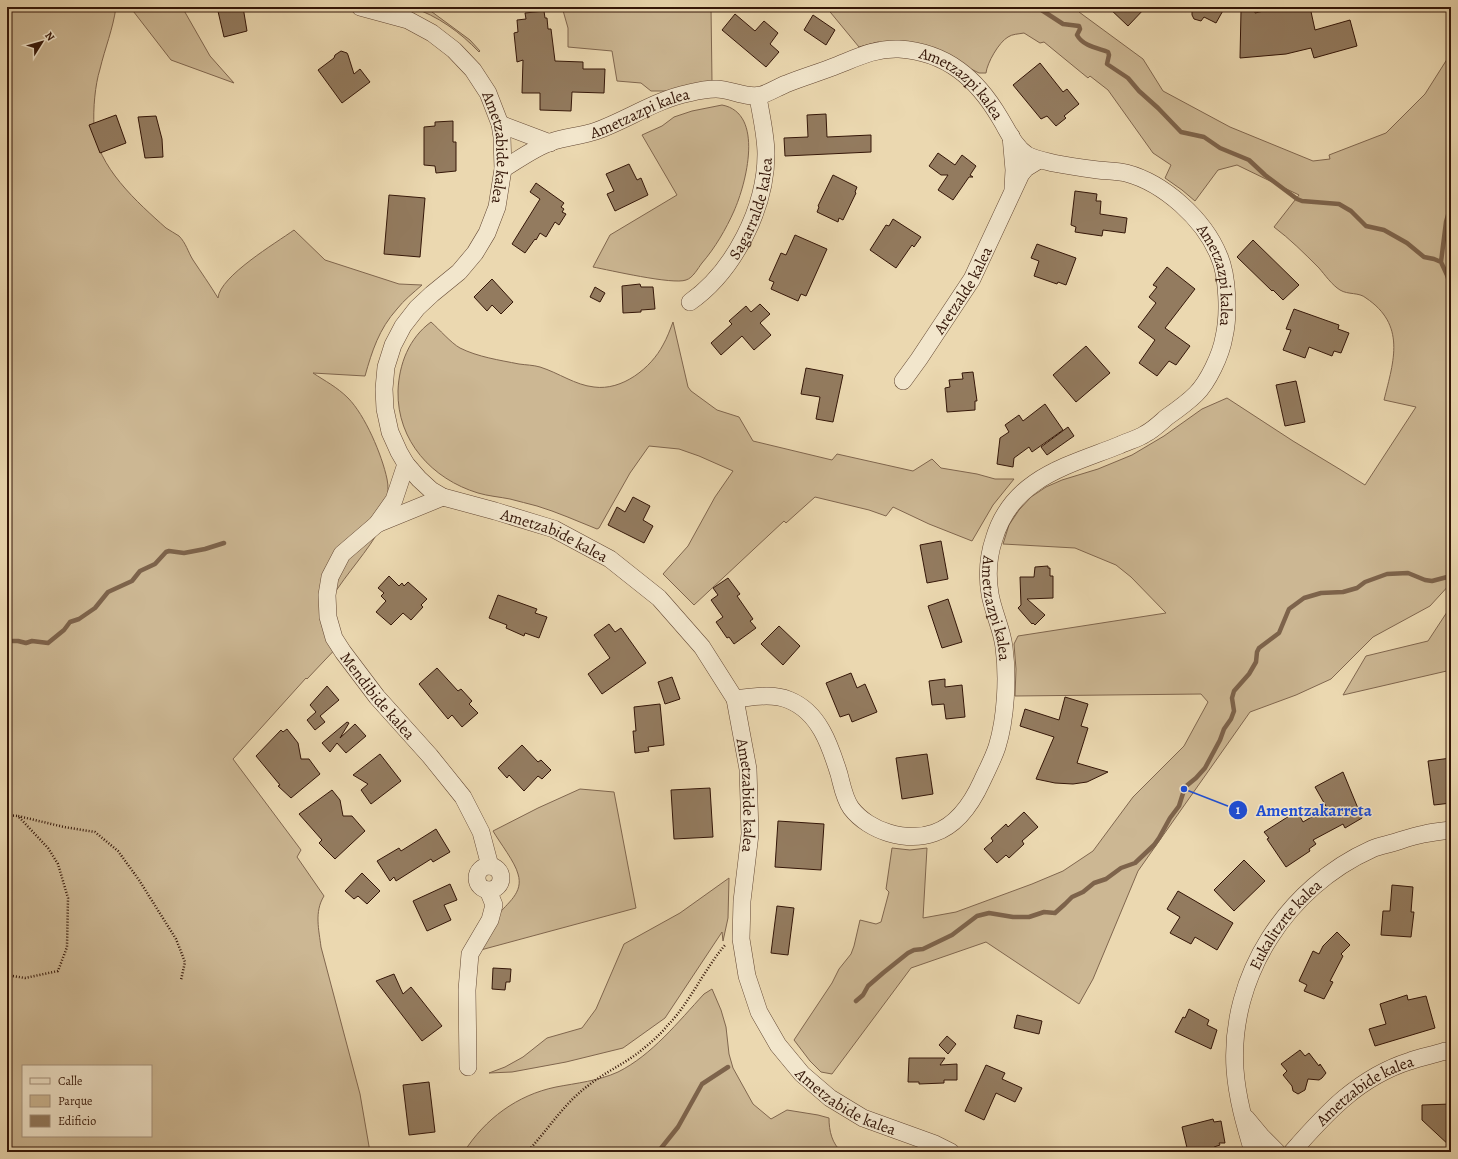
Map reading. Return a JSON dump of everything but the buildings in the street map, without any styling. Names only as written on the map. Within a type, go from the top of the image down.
[{"type":"street","name":"Ametzabide kalea","points":[[360,7],[408,20],[432,33],[454,50],[473,70],[488,93],[500,124],[503,169],[497,208],[487,233],[475,253],[459,272],[417,308],[403,326],[393,345],[386,367],[384,389],[385,410],[390,432],[406,464],[419,479],[443,498],[495,511],[554,529],[610,559],[659,598],[702,647],[735,698],[748,769],[750,834],[742,899],[741,939],[747,976],[759,1012],[778,1045],[802,1074],[830,1098],[863,1118],[935,1144],[951,1152]]},
{"type":"street","name":"Ametzazpi kalea","points":[[503,169],[550,143],[596,131],[652,105],[684,94],[717,89],[758,97],[785,84],[840,65],[857,56],[877,50],[899,49],[920,52],[941,59],[959,69],[975,83],[988,98],[1015,144],[1029,156],[1039,160],[1072,167],[1126,173],[1166,192],[1198,221],[1211,240],[1221,259],[1226,282],[1226,333],[1221,350],[1200,390],[1146,434],[1046,475],[1025,490],[1015,500],[1004,516],[995,534],[990,553],[988,573],[990,592],[1004,645],[1006,692],[999,740],[978,789],[965,812],[947,828],[922,836],[895,835],[882,831],[870,825],[850,807],[833,756],[815,719],[807,711],[799,705],[779,696],[769,695],[735,698]]},
{"type":"street","name":"Sagarralde kalea","points":[[690,302],[702,294],[716,280],[738,248],[759,202],[765,175],[766,153],[758,97]]},
{"type":"street","points":[[500,124],[550,143]]},
{"type":"street","name":"Aretzalde kalea","points":[[1011,136],[1014,170],[1012,192]]},
{"type":"street","name":"Aretzalde kalea","points":[[903,381],[920,359],[972,279],[1021,174],[1026,168],[1039,160]]},
{"type":"street","points":[[377,524],[394,500],[406,464]]},
{"type":"street","points":[[377,524],[443,498]]},
{"type":"street","name":"Mendibide kalea","points":[[377,524],[342,554],[330,577],[327,595],[328,617],[334,638],[343,652],[377,697],[430,756],[463,797],[481,832],[490,866],[494,867],[500,873],[501,881],[496,888],[488,890],[494,905],[490,920],[470,954],[467,990],[468,1067]]},
{"type":"street","name":"Eukalitzrte kalea","points":[[1253,1152],[1241,1109],[1235,1069],[1237,1029],[1244,991],[1260,954],[1280,921],[1307,891],[1338,867],[1372,849],[1423,834],[1451,830]]},
{"type":"street","name":"Ametzabide kalea","points":[[1292,1152],[1318,1122],[1346,1095],[1376,1075],[1409,1061],[1445,1052],[1451,1052]]},
{"type":"street","name":"Eukalitzrte kalea","points":[[1241,1109],[1253,1126],[1276,1152]]},
{"type":"path","points":[[7,815],[95,832],[118,850],[140,880],[176,939],[185,962],[181,980]]},
{"type":"path","points":[[7,975],[25,978],[58,971],[67,947],[68,898],[58,864],[48,848],[18,816]]},
{"type":"path","points":[[527,1152],[539,1140],[566,1105],[588,1085],[638,1053],[668,1026],[695,989],[717,955],[741,925]]},
{"type":"green space","points":[[7,7],[116,7],[98,75],[94,105],[94,126],[97,141],[102,155],[120,183],[143,207],[166,228],[181,239],[218,298],[221,289],[238,270],[294,230],[325,260],[399,284],[422,285],[403,303],[385,324],[373,349],[365,376],[313,373],[344,394],[361,414],[377,447],[385,469],[388,484],[386,510],[383,522],[376,536],[332,597],[334,615],[342,642],[307,679],[306,678],[233,759],[301,850],[297,857],[324,896],[318,915],[318,928],[321,947],[360,1094],[370,1152],[7,1152]]},
{"type":"green space","points":[[130,7],[182,7],[210,56],[234,83],[171,60]]},
{"type":"green space","points":[[411,7],[437,7],[428,9],[470,40],[480,51],[479,52],[448,25]]},
{"type":"green space","points":[[562,7],[711,7],[712,82],[669,91],[651,91],[641,83],[617,81],[612,51],[568,47],[568,28]]},
{"type":"green space","points":[[826,7],[1081,7],[1079,12],[1143,59],[1163,91],[1230,127],[1313,161],[1330,159],[1329,155],[1386,133],[1425,94],[1451,53],[1451,583],[1430,606],[1373,637],[1331,679],[1296,695],[1250,712],[1138,871],[1093,979],[1079,1004],[986,942],[911,968],[832,1074],[821,1072],[810,1061],[794,1040],[832,983],[839,969],[851,954],[860,920],[876,924],[881,922],[889,892],[886,889],[892,848],[910,850],[927,848],[923,918],[956,912],[1063,871],[1093,851],[1133,797],[1184,746],[1208,702],[1201,694],[1015,696],[1016,669],[1014,644],[1018,636],[1166,613],[1131,577],[1116,565],[1075,548],[1003,544],[1009,525],[1019,510],[1031,497],[1046,487],[1062,480],[1098,469],[1132,455],[1164,436],[1202,409],[1227,398],[1365,485],[1416,407],[1384,400],[1391,371],[1394,344],[1392,332],[1387,320],[1379,308],[1363,296],[1346,293],[1337,288],[1286,236],[1274,227],[1299,195],[1237,165],[1218,170],[1195,201],[1165,178],[1171,165],[1153,153],[1108,90],[1090,76],[1088,78],[1044,42],[1040,43],[1024,33],[1011,35],[1001,43],[994,53],[986,73],[979,73],[971,69],[878,42],[859,47]]},
{"type":"green space","points":[[722,105],[735,111],[744,121],[748,135],[749,151],[747,168],[739,199],[731,218],[716,245],[695,273],[689,279],[679,281],[593,267],[610,235],[677,195],[642,135],[662,126],[674,117],[692,111]]},
{"type":"green space","points":[[431,322],[453,343],[467,351],[496,360],[540,367],[587,386],[605,387],[625,382],[651,362],[658,354],[666,340],[673,322],[688,387],[691,391],[717,410],[739,417],[753,441],[832,460],[837,454],[913,471],[932,459],[941,468],[977,474],[995,479],[1014,479],[993,505],[972,541],[929,524],[893,507],[886,516],[869,510],[815,497],[786,523],[784,521],[694,605],[663,574],[688,546],[715,497],[733,471],[679,449],[649,446],[630,473],[599,528],[597,529],[537,506],[478,493],[461,487],[432,468],[420,456],[411,442],[399,409],[398,391],[400,371],[403,362],[411,344],[423,328]]},
{"type":"green space","points":[[1451,606],[1451,670],[1343,695],[1366,656],[1428,641]]},
{"type":"green space","points":[[580,789],[614,792],[636,908],[477,951],[491,924],[514,897],[519,887],[518,874],[511,858],[493,831]]},
{"type":"green space","points":[[729,878],[728,918],[723,941],[722,932],[665,1018],[623,1048],[566,1062],[512,1072],[489,1073],[505,1067],[523,1057],[547,1038],[582,1028],[596,1009],[624,944],[680,913]]},
{"type":"green space","points":[[712,989],[726,1027],[729,1054],[733,1068],[753,1104],[771,1119],[787,1110],[829,1118],[832,1137],[842,1152],[464,1152],[472,1140],[492,1119],[515,1102],[556,1087],[603,1078],[630,1065],[642,1057],[664,1037],[704,994]]},
{"type":"waterway","points":[[1027,7],[1040,9],[1063,24],[1079,26],[1080,29],[1077,35],[1080,39],[1091,46],[1108,52],[1109,55],[1107,64],[1128,78],[1139,91],[1181,132],[1204,137],[1220,148],[1249,160],[1265,175],[1297,199],[1302,201],[1339,204],[1351,211],[1366,226],[1384,230],[1407,243],[1424,257],[1441,262],[1451,287]]},
{"type":"waterway","points":[[1441,262],[1446,222],[1451,205],[1449,184],[1451,168]]},
{"type":"waterway","points":[[7,641],[26,643],[32,641],[48,643],[64,630],[70,622],[79,619],[95,608],[108,592],[132,581],[140,571],[155,564],[166,552],[184,553],[205,549],[224,543]]},
{"type":"waterway","points":[[856,1001],[863,995],[868,986],[908,953],[914,950],[923,949],[952,935],[977,916],[989,913],[1013,917],[1029,917],[1044,912],[1055,913],[1072,897],[1083,892],[1094,883],[1106,879],[1121,868],[1135,863],[1154,845],[1159,838],[1170,818],[1179,806],[1185,787],[1205,768],[1220,740],[1224,729],[1231,719],[1234,711],[1232,698],[1234,691],[1249,674],[1256,662],[1259,648],[1279,633],[1289,609],[1304,598],[1321,593],[1343,592],[1357,588],[1365,582],[1387,574],[1408,573],[1425,580],[1432,581],[1451,576]]},
{"type":"waterway","points":[[658,1152],[678,1127],[702,1084],[728,1067]]},
{"type":"place","name":"Amentzakarreta","points":[[1184,789]]}]
